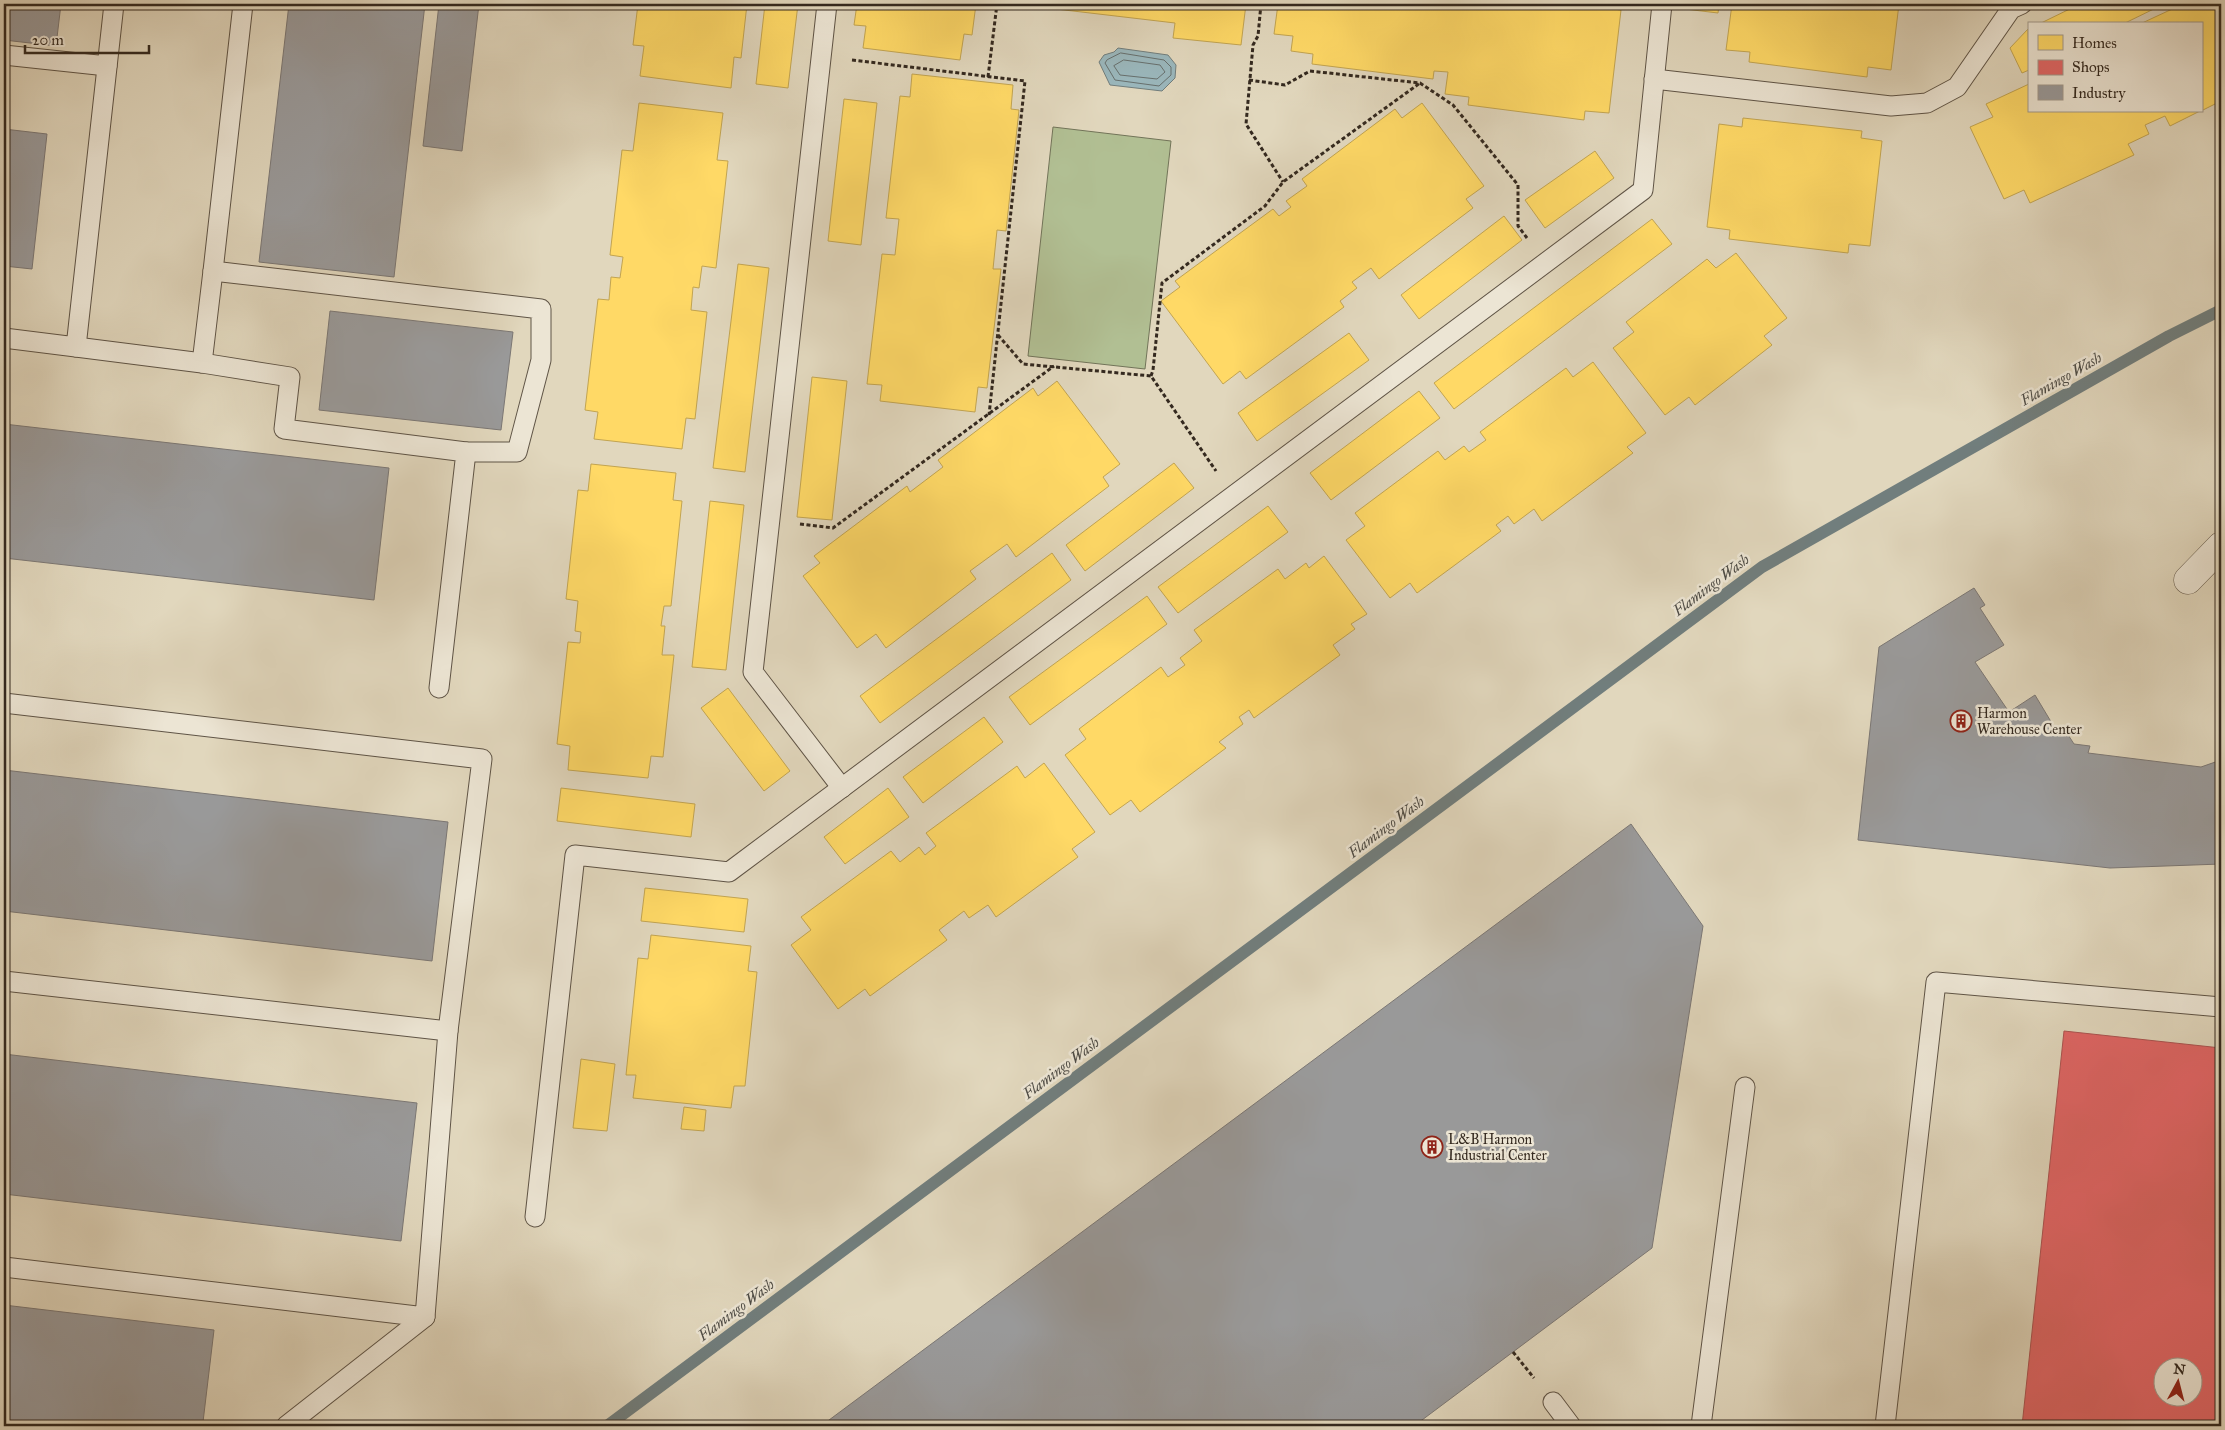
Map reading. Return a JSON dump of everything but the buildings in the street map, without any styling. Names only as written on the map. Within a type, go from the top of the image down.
[{"type":"street","points":[[2188,580],[2221,546]]},
{"type":"lane","points":[[76,347],[114,4]]},
{"type":"lane","points":[[202,363],[243,4]]},
{"type":"lane","points":[[827,4],[753,672],[842,788]]},
{"type":"lane","points":[[535,1217],[575,855],[729,872],[1643,190],[1662,4]]},
{"type":"lane","points":[[1654,79],[1891,106],[1927,103],[1958,87],[2012,9],[2022,4]]},
{"type":"lane","points":[[4,55],[107,66]]},
{"type":"lane","points":[[4,338],[202,363],[290,377],[284,429],[466,452],[517,452],[541,360],[541,309],[213,271]]},
{"type":"lane","points":[[439,688],[466,452]]},
{"type":"lane","points":[[4,703],[482,759],[448,1031],[424,1317],[286,1426]]},
{"type":"lane","points":[[4,981],[448,1031]]},
{"type":"lane","points":[[1884,1426],[1936,982],[2221,1007]]},
{"type":"lane","points":[[1702,1426],[1745,1087]]},
{"type":"lane","points":[[4,1267],[424,1317]]},
{"type":"lane","points":[[1554,1402],[1571,1426]]},
{"type":"path","points":[[988,77],[997,4]]},
{"type":"path","points":[[1261,4],[1258,36],[1252,45],[1246,124],[1283,182]]},
{"type":"path","points":[[821,56],[1025,81],[989,415]]},
{"type":"path","points":[[1249,80],[1285,85],[1310,71],[1420,83],[1453,106],[1518,185],[1518,226],[1545,262]]},
{"type":"path","points":[[1151,376],[1154,370],[1162,283],[1265,206],[1283,182],[1420,83]]},
{"type":"path","points":[[998,334],[1023,364],[1151,376],[1233,496]]},
{"type":"path","points":[[770,521],[833,528],[1054,366]]},
{"type":"green space","points":[[1053,127],[1171,141],[1145,369],[1028,356]]},
{"type":"water","points":[[1118,48],[1168,55],[1176,65],[1175,78],[1162,91],[1110,85],[1099,62],[1104,55],[1114,52]]},
{"type":"waterway","name":"Flamingo Wash","points":[[607,1426],[1762,567],[2169,336],[2221,310]]},
{"type":"place","name":"Harmon Warehouse Center","points":[[1961,721]]},
{"type":"place","name":"L&B Harmon Industrial Center","points":[[1432,1147]]}]
